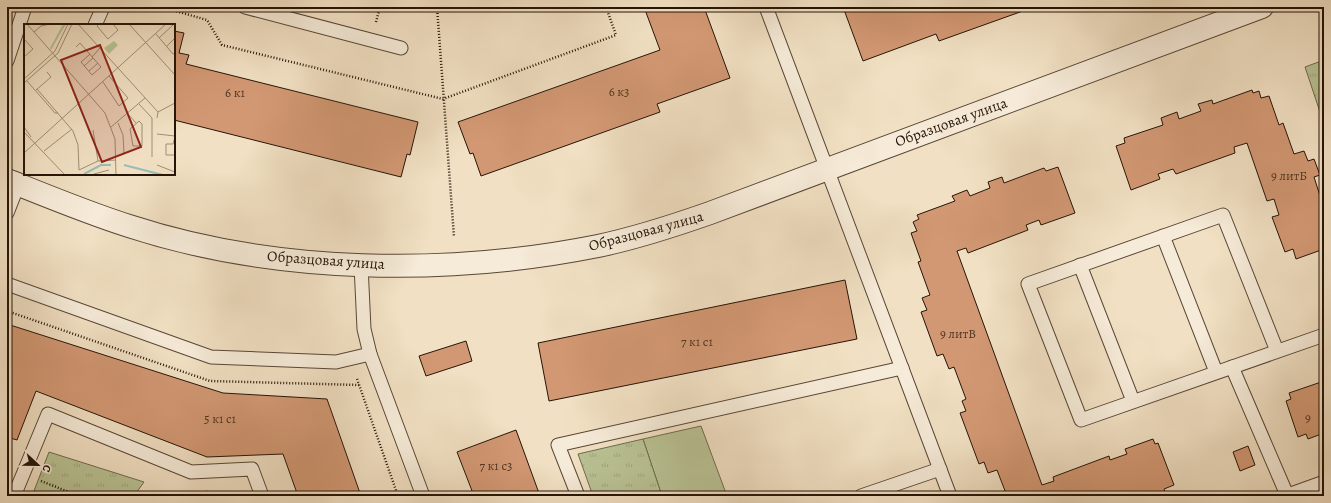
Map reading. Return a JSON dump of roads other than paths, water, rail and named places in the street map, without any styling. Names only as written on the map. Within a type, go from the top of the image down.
[{"type":"street","name":"Образцовая улица","points":[[13,183],[129,226],[175,238],[236,251],[282,258],[361,265],[421,265],[481,262],[540,256],[599,245],[654,232],[710,213],[1262,7]]},
{"type":"lane","points":[[7,61],[25,7]]},
{"type":"lane","points":[[95,24],[103,7]]},
{"type":"lane","points":[[245,7],[401,48]]},
{"type":"lane","points":[[766,7],[950,496]]},
{"type":"lane","points":[[7,213],[13,183]]},
{"type":"lane","points":[[1277,351],[1223,215],[1028,284],[1081,420],[1324,335]]},
{"type":"lane","points":[[1163,236],[1216,372]]},
{"type":"lane","points":[[361,265],[364,329],[370,354],[423,496]]},
{"type":"lane","points":[[1080,265],[1133,401]]},
{"type":"lane","points":[[7,284],[211,357],[336,362],[370,354]]},
{"type":"lane","points":[[1232,367],[1286,496],[1324,482]]},
{"type":"lane","points":[[578,496],[558,445],[902,368]]},
{"type":"lane","points":[[14,496],[48,414],[191,472],[252,470],[262,496]]},
{"type":"lane","points":[[861,496],[940,469]]}]
